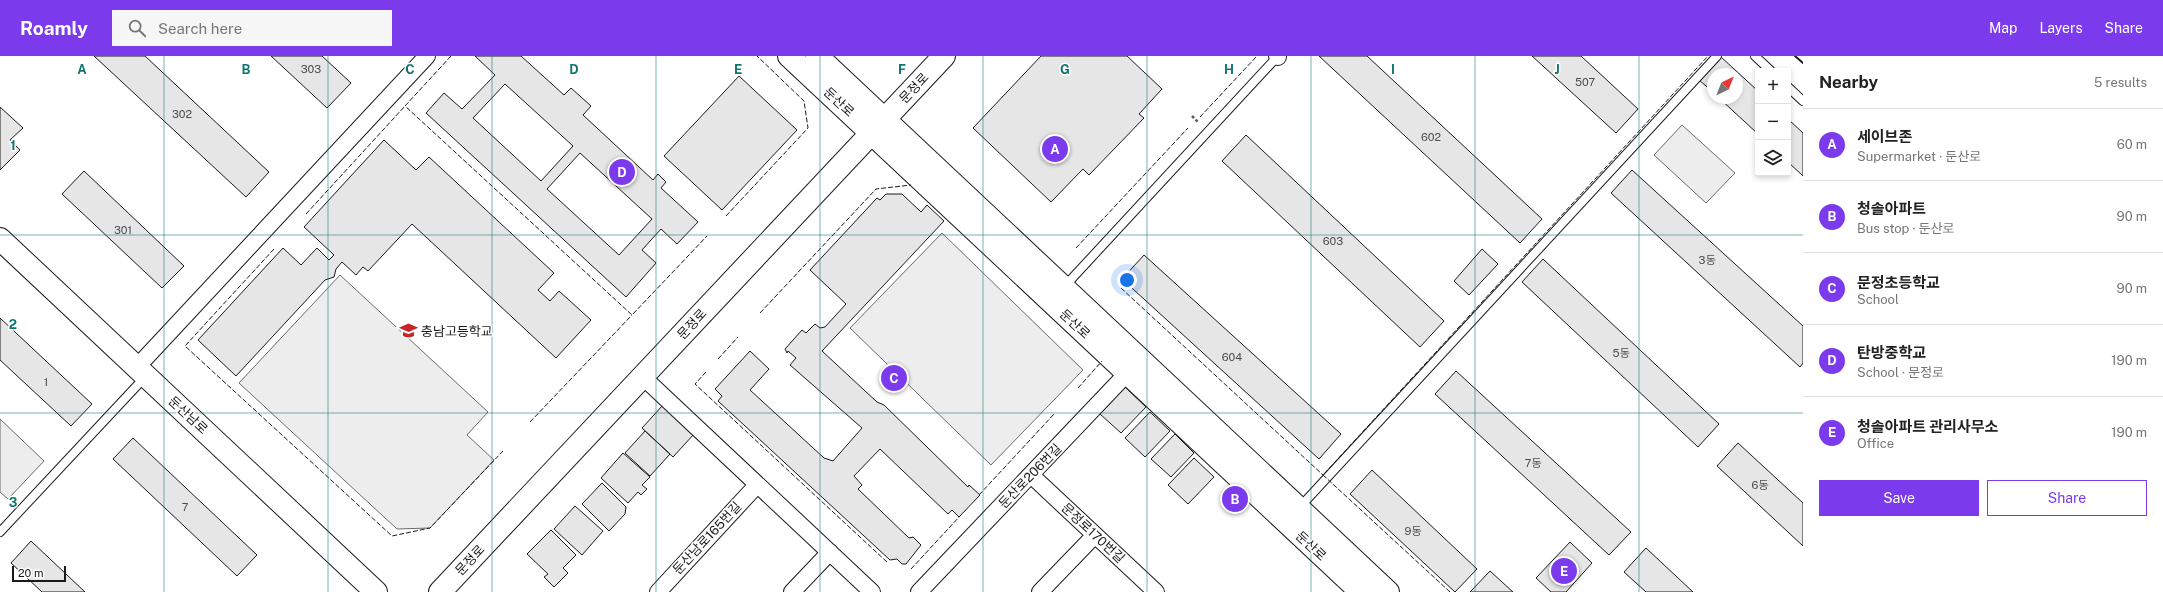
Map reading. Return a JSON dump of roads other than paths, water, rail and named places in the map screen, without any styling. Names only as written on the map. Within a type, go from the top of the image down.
[{"type":"main road","name":"둔산로","points":[[789,56],[878,126],[1292,515],[1388,592]]},
{"type":"main road","name":"둔산로","points":[[817,56],[878,126]]},
{"type":"main road","name":"문정로","points":[[440,592],[944,56]]},
{"type":"main road","name":"둔산남로","points":[[0,239],[376,592]]},
{"type":"main road","name":"둔산로","points":[[1292,515],[1361,592]]},
{"type":"street","points":[[142,372],[427,56]]},
{"type":"street","name":"둔산로206번길","points":[[919,592],[1134,366]]},
{"type":"street","points":[[643,377],[872,592]]},
{"type":"street","name":"문정로170번길","points":[[1031,475],[1156,592]]},
{"type":"street","name":"둔산남로165번길","points":[[658,592],[757,485]]},
{"type":"street","points":[[1040,592],[1095,535]]},
{"type":"street","points":[[792,592],[830,552]]},
{"type":"lane","points":[[1057,294],[1278,56]]},
{"type":"lane","points":[[1292,515],[1717,56]]},
{"type":"lane","points":[[1755,56],[1768,68]]},
{"type":"lane","points":[[1791,90],[1803,101]]},
{"type":"lane","points":[[0,532],[142,372]]},
{"type":"place","name":"세이브존","points":[[1055,149]]},
{"type":"place","name":"탄방중학교","points":[[622,172]]},
{"type":"place","name":"충남고등학교","points":[[408,331]]},
{"type":"place","name":"문정초등학교","points":[[894,378]]},
{"type":"place","name":"청솔아파트","points":[[1235,499]]},
{"type":"place","name":"청솔아파트 관리사무소","points":[[1564,571]]}]
